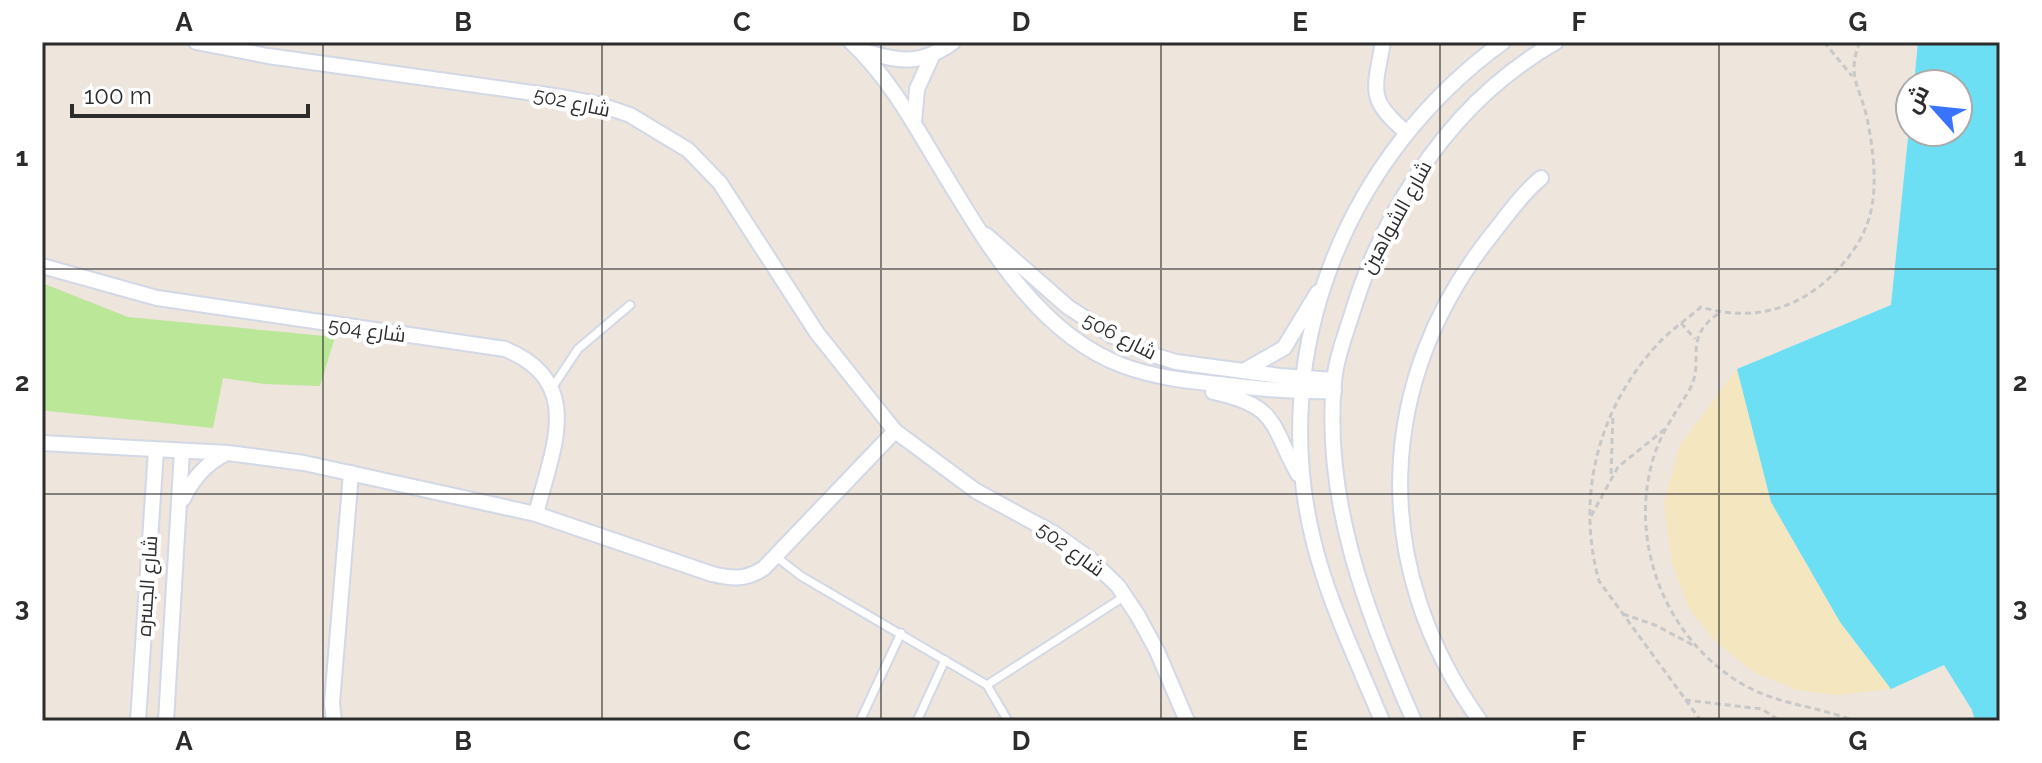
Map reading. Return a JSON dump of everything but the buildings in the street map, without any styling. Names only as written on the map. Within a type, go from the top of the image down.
[{"type":"street","name":"شارع 502","points":[[196,42],[268,56],[562,97],[619,111],[688,150],[720,183],[817,333],[895,431],[976,491],[1055,534],[1090,559],[1125,596],[1157,651],[1187,721]]},
{"type":"street","points":[[855,46],[897,61],[932,56],[953,42]]},
{"type":"street","points":[[1383,42],[1375,85],[1377,98],[1382,111],[1406,132]]},
{"type":"street","name":"شارع الشواهين","points":[[1382,721],[1313,542],[1300,436],[1309,344],[1335,252],[1378,171],[1406,132],[1449,86],[1503,42]]},
{"type":"street","name":"شارع الشواهين","points":[[1414,721],[1380,644],[1351,555],[1342,516],[1332,433],[1334,385],[1363,276],[1381,235],[1411,184],[1440,140],[1471,105],[1497,81],[1556,42]]},
{"type":"street","name":"شارع 506","points":[[855,46],[883,78],[914,122],[958,197],[983,232],[992,252],[1047,317],[1082,345],[1121,365],[1163,377],[1192,381],[1334,385]]},
{"type":"street","points":[[914,122],[919,81],[932,56]]},
{"type":"street","points":[[1480,721],[1447,671],[1419,607],[1402,526],[1403,441],[1411,394],[1440,311],[1483,245],[1526,190],[1541,178]]},
{"type":"street","name":"شارع 506","points":[[983,232],[1049,293],[1122,341],[1176,362],[1244,371],[1304,385]]},
{"type":"street","name":"شارع 504","points":[[42,266],[157,298],[505,349],[536,367],[552,388]]},
{"type":"street","points":[[1244,371],[1284,348],[1309,304],[1324,286]]},
{"type":"street","name":"شارع 506","points":[[1192,381],[1202,388],[1244,400],[1265,412],[1278,428],[1303,480]]},
{"type":"street","points":[[536,514],[556,433],[557,410],[552,388]]},
{"type":"street","points":[[42,443],[228,453],[304,463],[536,514],[739,579],[752,576],[775,556],[895,431]]},
{"type":"street","name":"شارع الجسره","points":[[138,721],[156,450]]},
{"type":"street","name":"شارع الجسره","points":[[166,721],[182,451]]},
{"type":"street","points":[[180,507],[197,476],[228,453]]},
{"type":"street","points":[[334,721],[332,703],[351,473]]},
{"type":"lane","points":[[552,388],[578,349],[630,305]]},
{"type":"lane","points":[[775,556],[801,576],[987,685],[1008,721]]},
{"type":"lane","points":[[987,685],[1125,596]]},
{"type":"lane","points":[[860,721],[901,633]]},
{"type":"lane","points":[[917,721],[945,660]]},
{"type":"path","points":[[1701,721],[1599,581],[1592,558],[1590,483],[1603,431],[1613,410],[1626,384],[1656,345],[1701,307],[1719,313],[1772,311],[1796,302],[1823,285],[1860,237],[1870,218],[1873,148],[1866,113],[1852,76],[1824,42]]},
{"type":"path","points":[[1852,76],[1860,42]]},
{"type":"path","points":[[1719,313],[1704,325],[1695,339],[1695,376],[1665,429],[1653,460],[1646,501],[1646,532],[1662,595],[1678,624],[1723,672],[1767,697],[1836,713],[1854,721]]},
{"type":"path","points":[[1681,323],[1695,339]]},
{"type":"path","points":[[1611,476],[1613,410]]},
{"type":"path","points":[[1589,519],[1611,476],[1665,429]]},
{"type":"path","points":[[1623,614],[1655,625],[1696,646]]},
{"type":"path","points":[[1762,709],[1767,697]]},
{"type":"path","points":[[1685,700],[1762,709],[1780,721]]},
{"type":"green space","points":[[42,283],[128,317],[335,337],[320,386],[265,384],[223,378],[213,428],[42,410]]},
{"type":"sand","points":[[1737,369],[1771,502],[1840,622],[1891,689],[1837,695],[1797,690],[1755,673],[1715,641],[1688,607],[1671,559],[1664,503],[1680,445]]},
{"type":"water","points":[[1918,42],[2000,42],[2000,721],[1975,721],[1972,710],[1944,665],[1891,689],[1840,622],[1771,502],[1737,369],[1891,305],[1907,148],[1974,148],[1974,68],[1916,68]]}]
